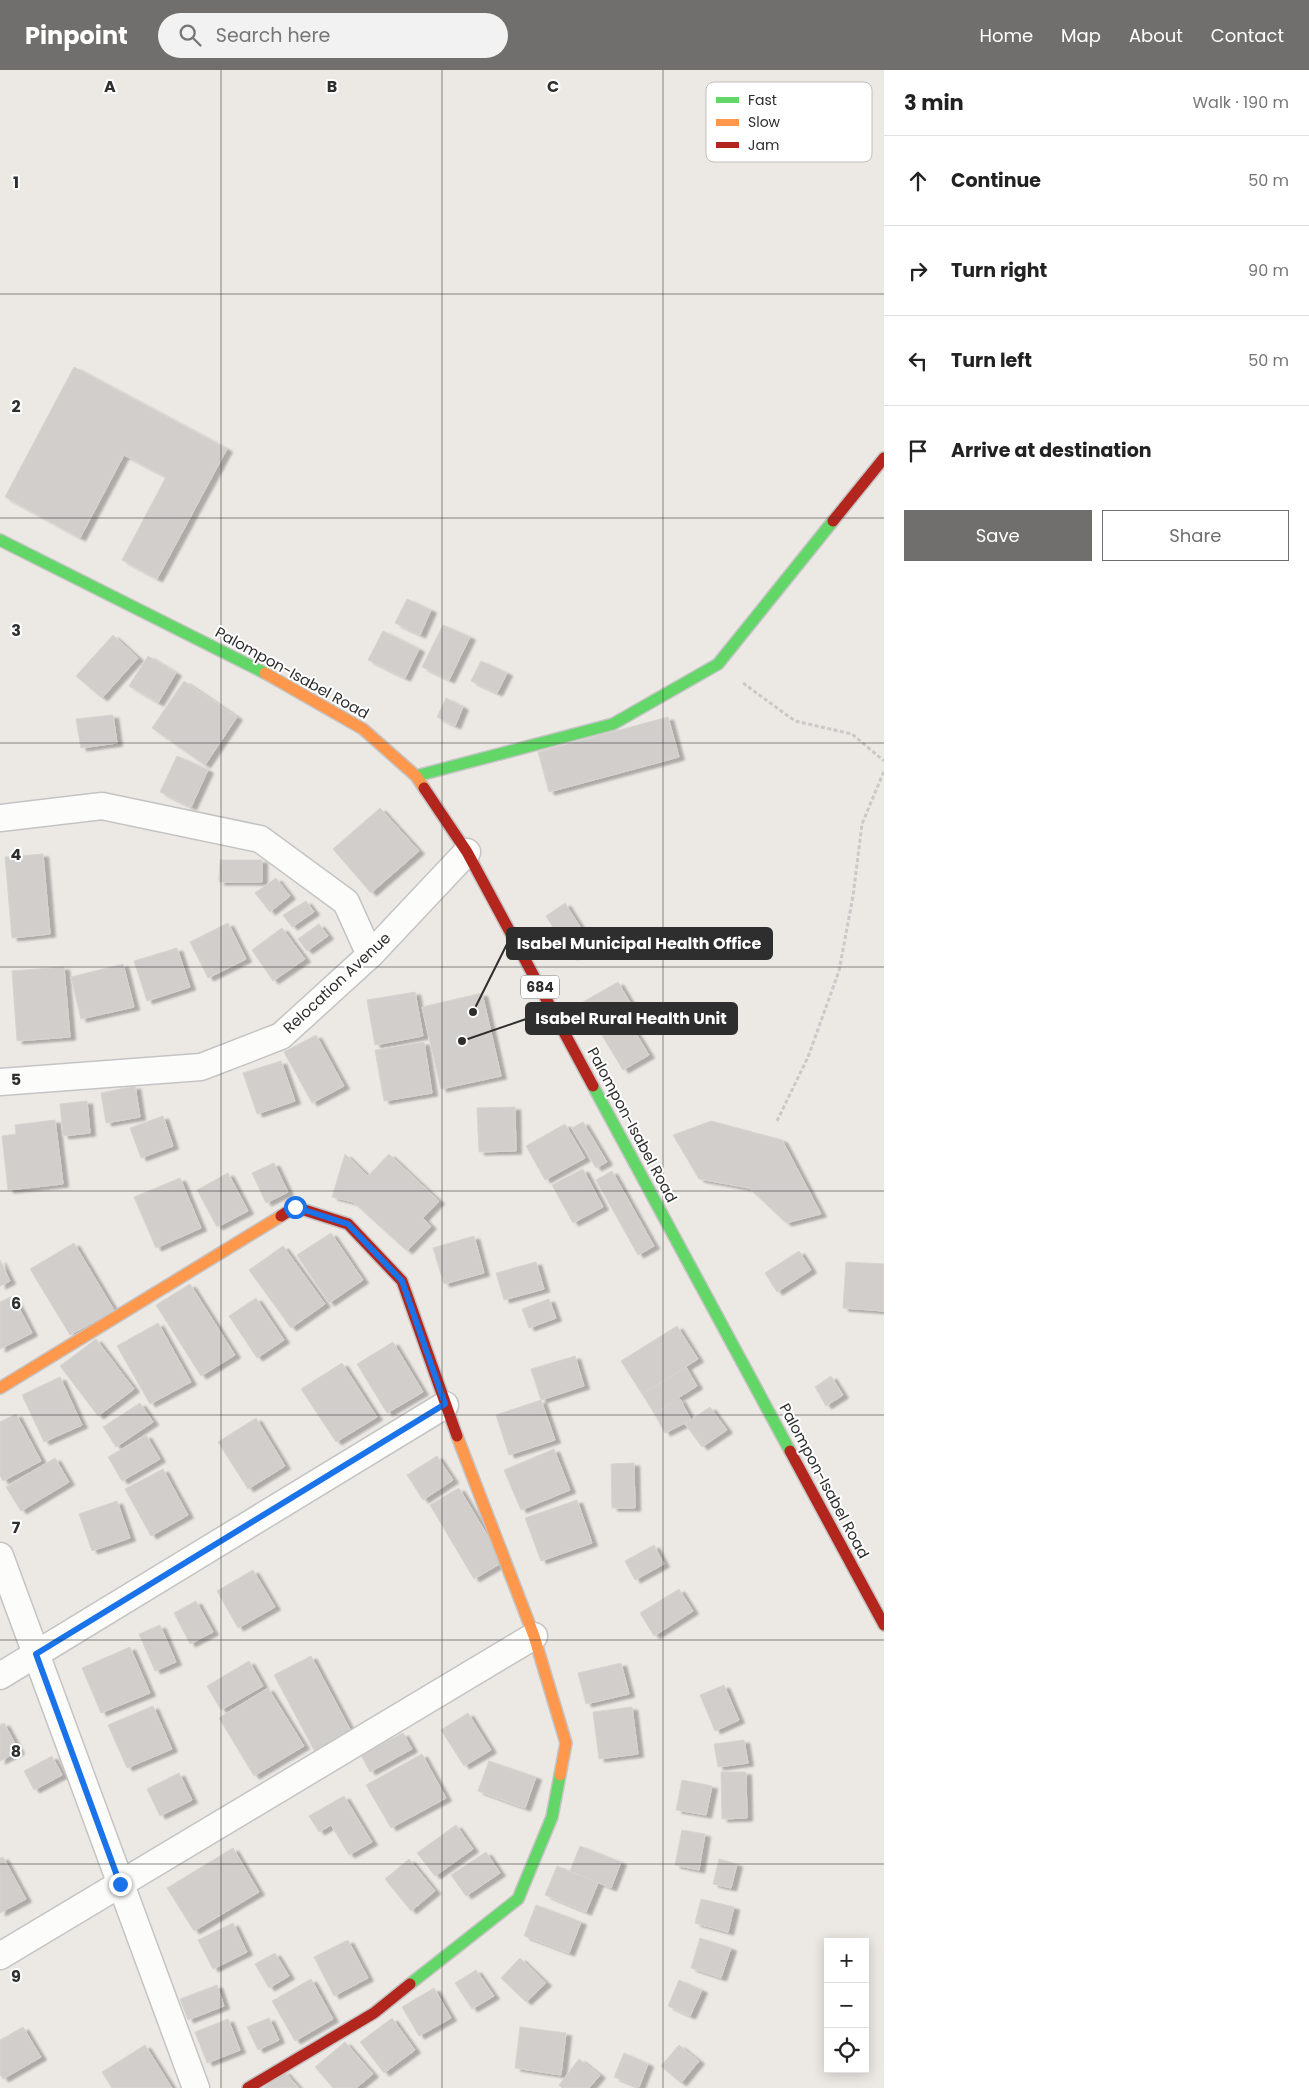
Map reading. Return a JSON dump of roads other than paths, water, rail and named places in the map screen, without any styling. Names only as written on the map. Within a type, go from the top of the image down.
[{"type":"main road","points":[[416,776],[612,724],[718,664],[884,458]]},
{"type":"main road","name":"Palompon-Isabel Road","points":[[0,540],[249,664],[363,729],[416,776],[467,852],[884,1625]]},
{"type":"main road","points":[[0,1388],[295,1207],[348,1224],[402,1281],[445,1404],[534,1636],[566,1743],[552,1817],[518,1899],[374,2013],[248,2088]]},
{"type":"street","points":[[0,818],[102,806],[260,840],[346,902],[370,955]]},
{"type":"street","name":"Relocation Avenue","points":[[0,1082],[201,1067],[281,1036],[370,955],[467,852]]},
{"type":"street","points":[[0,1676],[445,1404]]},
{"type":"street","points":[[0,1556],[196,2088]]},
{"type":"street","points":[[0,1956],[534,1636]]},
{"type":"place","name":"Isabel Municipal Health Office","points":[[473,1012]]},
{"type":"place","name":"Isabel Rural Health Unit","points":[[462,1041]]}]
